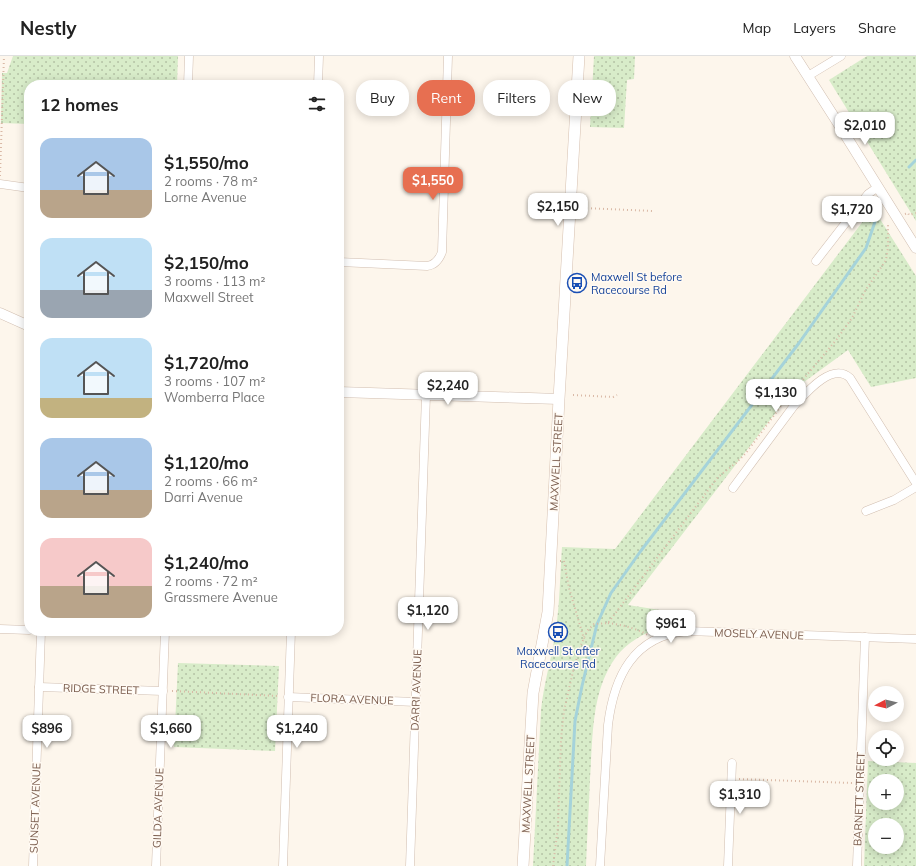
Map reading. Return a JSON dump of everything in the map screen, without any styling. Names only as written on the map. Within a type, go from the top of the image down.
[{"type":"main road","name":"MAXWELL STREET","points":[[524,866],[533,693],[547,624],[580,56]]},
{"type":"street","points":[[188,80],[189,56]]},
{"type":"street","points":[[318,80],[319,56]]},
{"type":"street","points":[[344,262],[426,266],[434,264],[441,256],[448,56]]},
{"type":"street","points":[[795,56],[916,248]]},
{"type":"street","points":[[808,76],[841,56]]},
{"type":"street","points":[[0,184],[24,187]]},
{"type":"street","points":[[816,261],[868,194],[878,187]]},
{"type":"street","points":[[0,313],[24,324]]},
{"type":"street","points":[[733,488],[804,395],[831,374],[841,373],[850,378],[916,483]]},
{"type":"street","points":[[344,392],[559,398]]},
{"type":"street","name":"DARRI AVENUE","points":[[410,866],[426,395]]},
{"type":"street","points":[[866,511],[894,500],[916,486]]},
{"type":"street","points":[[0,629],[24,630]]},
{"type":"street","name":"MOSELY AVENUE","points":[[600,866],[608,725],[613,694],[625,666],[638,652],[654,641],[675,633],[687,631],[916,639]]},
{"type":"street","name":"SUNSET AVENUE","points":[[33,866],[41,636]]},
{"type":"street","name":"GILDA AVENUE","points":[[156,866],[165,636]]},
{"type":"street","points":[[283,866],[291,636]]},
{"type":"street","name":"BARNETT STREET","points":[[857,866],[865,637]]},
{"type":"street","name":"RIDGE STREET","points":[[39,687],[163,691]]},
{"type":"street","name":"FLORA AVENUE","points":[[288,697],[416,702]]},
{"type":"street","points":[[728,866],[732,763]]},
{"type":"path","points":[[0,184],[4,56]]},
{"type":"path","points":[[583,208],[653,211]]},
{"type":"path","points":[[908,213],[909,215],[916,213]]},
{"type":"path","points":[[608,623],[718,477],[746,453],[797,386],[846,327],[869,285],[886,260],[888,248],[888,225]]},
{"type":"path","points":[[573,395],[613,397],[617,395]]},
{"type":"path","points":[[550,560],[564,561],[569,588],[584,639]]},
{"type":"path","points":[[553,866],[558,827],[561,738],[564,711],[574,666],[587,631],[594,624],[608,623],[625,625],[637,629],[649,636],[654,641]]},
{"type":"path","points":[[163,691],[288,697]]},
{"type":"path","points":[[732,778],[860,783]]},
{"type":"green space","points":[[13,56],[178,56],[177,80],[24,80],[24,124],[1,123],[2,73],[7,73]]},
{"type":"green space","points":[[594,56],[635,56],[634,79],[627,80],[624,128],[590,127],[591,116],[616,116],[616,80],[593,80]]},
{"type":"green space","points":[[867,56],[916,56],[916,221],[829,80]]},
{"type":"green space","points":[[873,208],[916,276],[916,378],[871,387],[848,350],[793,390],[628,605],[660,610],[659,628],[641,636],[625,647],[616,657],[602,684],[593,731],[586,866],[533,866],[541,710],[557,619],[562,547],[615,549]]},
{"type":"green space","points":[[178,663],[279,666],[275,751],[174,747]]},
{"type":"green space","points":[[868,761],[868,766],[904,766],[904,762],[916,763],[916,866],[864,866]]},
{"type":"waterway","points":[[909,167],[916,160]]},
{"type":"waterway","points":[[567,866],[575,721],[597,624],[611,593],[640,552],[799,343],[866,248],[878,213]]},
{"type":"place","name":"Maxwell St before Racecourse Rd","points":[[577,283]]},
{"type":"place","name":"Maxwell St after Racecourse Rd","points":[[558,632]]}]
